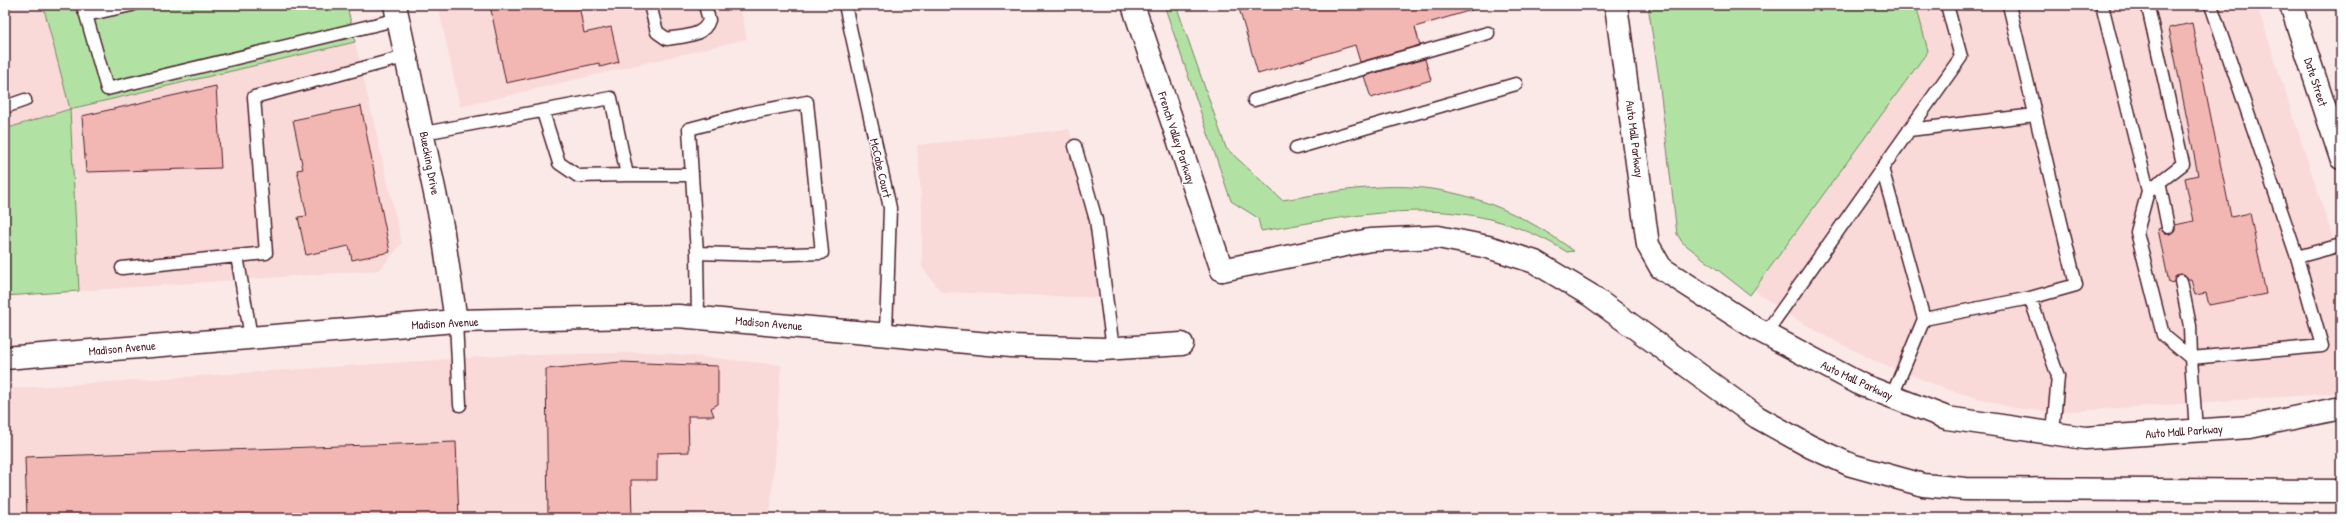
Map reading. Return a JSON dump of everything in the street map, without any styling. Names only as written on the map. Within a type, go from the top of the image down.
[{"type":"main road","name":"French Valley Parkway","points":[[1133,5],[1222,270],[1370,240],[1438,237],[1488,247],[1541,266],[1590,295],[1757,416],[1811,447],[1851,465],[1923,485],[1966,489],[2341,491]]},
{"type":"main road","name":"Auto Mall Parkway","points":[[1616,5],[1648,245],[1661,268],[1765,334],[1862,385],[1947,418],[2085,438],[2250,427],[2341,408]]},
{"type":"main road","name":"Date Street","points":[[2291,5],[2341,158]]},
{"type":"main road","name":"Buecking Drive","points":[[397,12],[408,56],[442,226],[456,321]]},
{"type":"main road","name":"Madison Avenue","points":[[5,358],[456,321],[678,316],[886,333],[1011,346],[1113,349],[1182,344]]},
{"type":"lane","points":[[132,5],[84,10],[107,89],[397,12]]},
{"type":"lane","points":[[650,5],[657,32],[667,39],[696,33],[703,30],[709,20],[705,5]]},
{"type":"lane","name":"McCabe Court","points":[[845,5],[890,208],[886,333]]},
{"type":"lane","points":[[1765,334],[1961,57],[1947,5]]},
{"type":"lane","points":[[1924,319],[2030,298],[2076,285],[2009,5]]},
{"type":"lane","points":[[2103,5],[2148,191],[2137,232],[2164,334],[2191,358],[2322,346],[2298,257],[2211,5]]},
{"type":"lane","points":[[2146,5],[2148,7],[2183,164],[2148,191]]},
{"type":"lane","points":[[1254,100],[1488,33]]},
{"type":"lane","points":[[122,268],[266,253],[254,97],[408,56]]},
{"type":"lane","points":[[1296,148],[1516,84]]},
{"type":"lane","points":[[424,133],[543,112],[611,98],[627,175]]},
{"type":"lane","points":[[5,107],[25,100]]},
{"type":"lane","points":[[696,253],[764,255],[822,253],[807,102],[749,113],[689,129],[698,318]]},
{"type":"lane","points":[[543,112],[560,164],[578,176],[692,175]]},
{"type":"lane","points":[[1909,130],[2035,116]]},
{"type":"lane","points":[[1075,146],[1096,220],[1113,349]]},
{"type":"lane","points":[[1882,168],[1924,319],[1892,396]]},
{"type":"lane","points":[[2159,182],[2168,227]]},
{"type":"lane","points":[[2298,257],[2341,245]]},
{"type":"lane","points":[[236,256],[251,337]]},
{"type":"lane","points":[[2181,281],[2190,326],[2196,431]]},
{"type":"lane","points":[[2030,298],[2058,376],[2053,433]]},
{"type":"lane","points":[[456,321],[460,405]]},
{"type":"shaded area","points":[[5,5],[43,5],[70,109],[5,129]]},
{"type":"shaded area","points":[[438,5],[740,5],[747,39],[460,107]]},
{"type":"shaded area","points":[[1916,5],[2257,5],[2341,263],[2341,393],[2075,411],[2039,411],[2013,408],[1946,389],[1873,360],[1827,337],[1789,315],[1754,290],[1928,51]]},
{"type":"shaded area","points":[[2330,5],[2341,5],[2341,31]]},
{"type":"shaded area","points":[[355,42],[402,243],[380,270],[79,291],[70,109]]},
{"type":"shaded area","points":[[1069,129],[1088,185],[1103,298],[941,292],[922,267],[922,210],[917,145]]},
{"type":"shaded area","points":[[653,352],[781,365],[770,518],[5,518],[5,389],[494,356]]},
{"type":"green space","points":[[43,5],[347,5],[355,42],[70,109]]},
{"type":"green space","points":[[1164,5],[1176,5],[1226,148],[1282,200],[1367,188],[1424,188],[1450,192],[1476,199],[1502,209],[1551,235],[1574,251],[1567,252],[1529,232],[1492,220],[1455,213],[1417,211],[1380,213],[1261,231],[1258,218],[1231,201]]},
{"type":"green space","points":[[1648,5],[1916,5],[1928,51],[1750,295],[1682,242],[1677,234],[1659,79]]},
{"type":"green space","points":[[70,109],[79,291],[5,296],[5,129]]},
{"type":"building","points":[[490,5],[579,5],[584,33],[611,27],[619,62],[600,67],[599,63],[506,83]]},
{"type":"building","points":[[1238,5],[1474,5],[1475,9],[1415,27],[1420,45],[1360,62],[1355,45],[1258,74]]},
{"type":"building","points":[[2192,23],[2231,217],[2250,213],[2266,294],[2209,305],[2206,293],[2195,295],[2191,279],[2188,279],[2184,274],[2176,275],[2174,282],[2169,283],[2158,229],[2161,228],[2165,234],[2170,234],[2175,230],[2175,225],[2194,221],[2185,178],[2198,175],[2169,28]]},
{"type":"building","points":[[1425,59],[1431,80],[1371,98],[1364,76]]},
{"type":"building","points":[[216,86],[221,168],[86,172],[82,116]]},
{"type":"building","points":[[361,106],[390,252],[352,260],[349,246],[306,255],[298,217],[307,216],[297,170],[303,169],[293,120]]},
{"type":"building","points":[[620,362],[718,366],[718,404],[711,408],[714,416],[688,416],[689,452],[657,453],[657,480],[631,480],[632,518],[548,518],[546,369]]},
{"type":"building","points":[[456,442],[459,518],[27,518],[25,457]]}]
